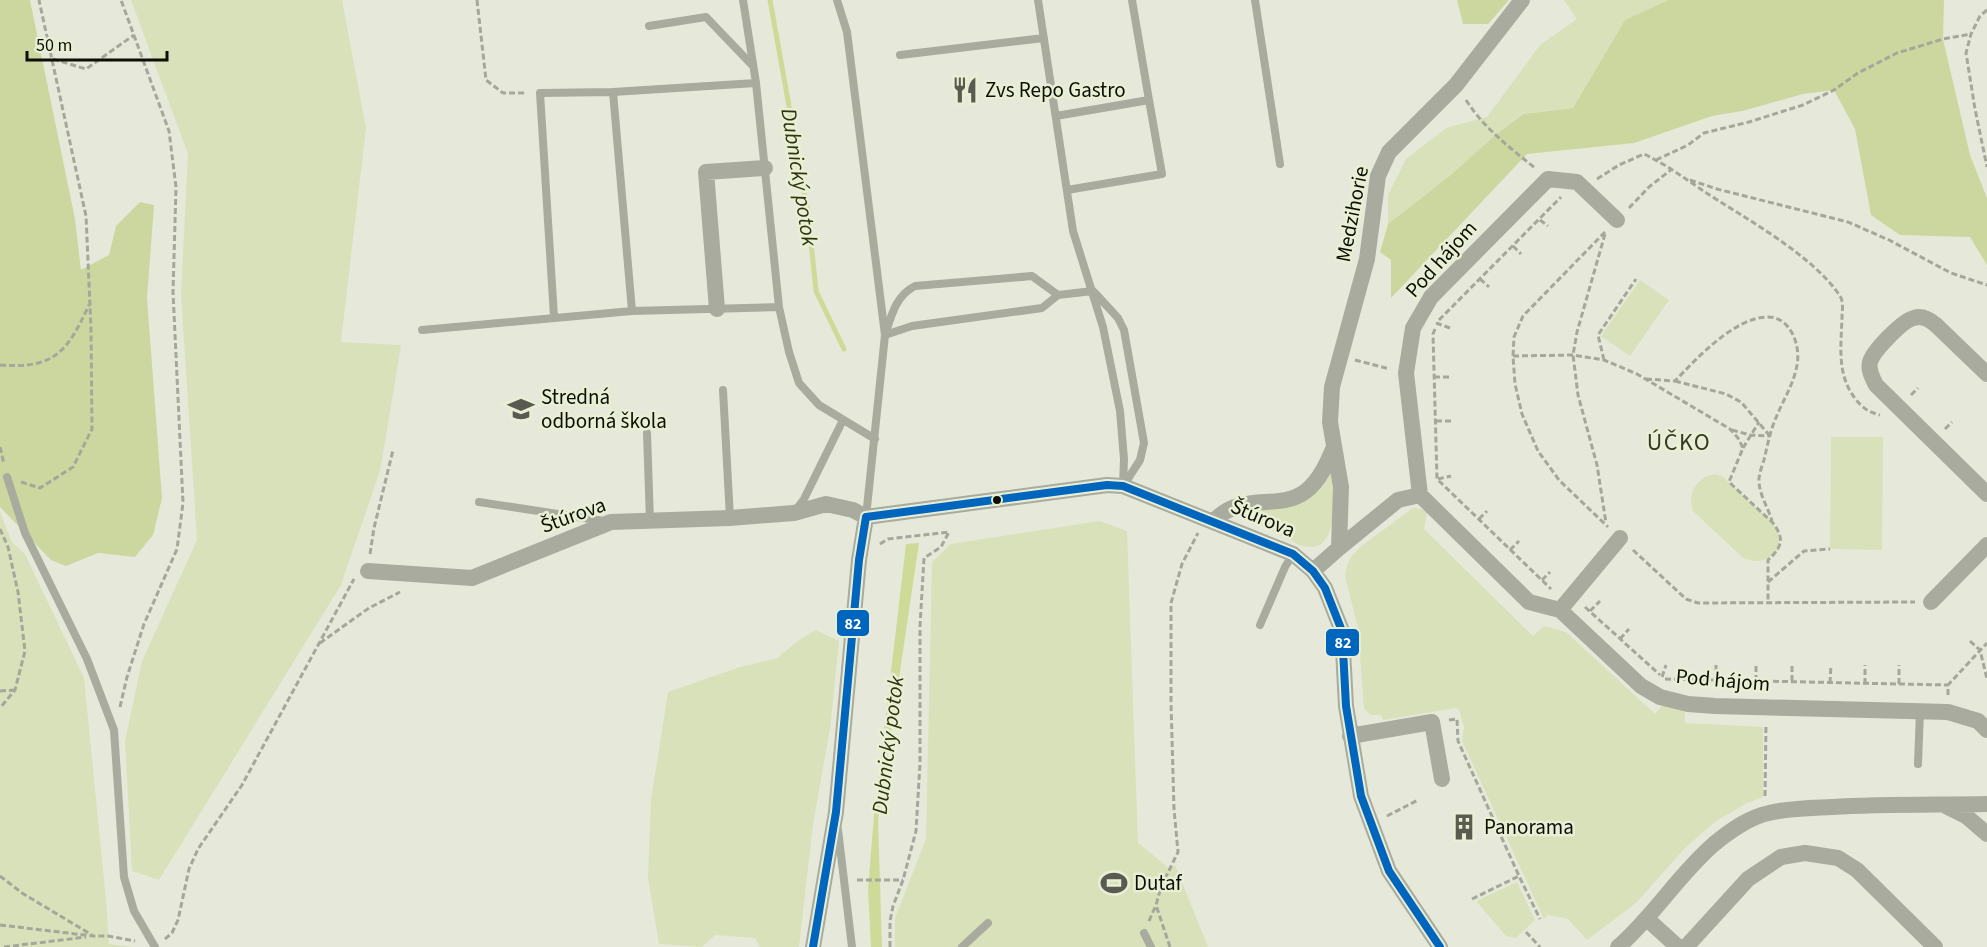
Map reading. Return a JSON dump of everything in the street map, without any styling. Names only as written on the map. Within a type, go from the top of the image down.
[{"type":"street","name":"Medzihorie","points":[[1339,548],[1341,487],[1330,422],[1332,387],[1367,259],[1378,176],[1389,152],[1456,85],[1522,0]]},
{"type":"street","points":[[717,309],[706,172],[765,168]]},
{"type":"street","points":[[1548,179],[1577,182],[1611,225]]},
{"type":"street","name":"Pod hájom","points":[[1548,179],[1431,297],[1413,328],[1406,373],[1420,495],[1529,602],[1564,604],[1641,686],[1660,697],[1688,704],[1948,712],[1978,721],[1987,730]]},
{"type":"street","points":[[1987,374],[1936,325],[1927,319],[1916,317],[1906,321],[1873,354],[1870,364],[1871,375],[1876,385],[1987,494]]},
{"type":"street","points":[[1214,521],[1231,507],[1289,498],[1305,492],[1322,473],[1334,447]]},
{"type":"street","name":"Štúrova","points":[[368,571],[472,578],[611,522],[730,518],[794,513],[826,504],[853,510],[866,517],[1107,485],[1123,486],[1293,554],[1313,571],[1325,588],[1342,631],[1346,706],[1361,796],[1389,871],[1440,947]]},
{"type":"street","points":[[1313,571],[1398,500],[1420,495]]},
{"type":"street","points":[[813,947],[836,812],[866,517]]},
{"type":"street","points":[[1564,604],[1620,538]]},
{"type":"street","points":[[1931,602],[1987,545]]},
{"type":"street","points":[[1350,736],[1432,722],[1442,779]]},
{"type":"street","points":[[1618,947],[1647,919],[1696,861],[1746,822],[1767,813],[1844,806],[1987,804]]},
{"type":"street","points":[[1943,805],[1966,816],[1987,834]]},
{"type":"street","points":[[1686,947],[1748,879],[1781,857],[1805,853],[1838,858],[1857,870],[1935,947]]},
{"type":"street","points":[[1647,919],[1678,947]]},
{"type":"lane","points":[[743,0],[756,83],[779,307],[789,352],[799,383],[819,405],[875,439]]},
{"type":"lane","points":[[837,0],[847,32],[885,335],[866,517]]},
{"type":"lane","points":[[1038,0],[1074,231],[1103,327],[1120,411],[1124,459],[1123,486]]},
{"type":"lane","points":[[1067,190],[1162,174],[1132,0]]},
{"type":"lane","points":[[1255,0],[1280,164]]},
{"type":"lane","points":[[649,26],[706,17],[752,66]]},
{"type":"lane","points":[[900,55],[1044,39]]},
{"type":"lane","points":[[554,317],[540,93],[614,92],[756,83]]},
{"type":"lane","points":[[614,92],[632,311]]},
{"type":"lane","points":[[1056,116],[1149,100]]},
{"type":"lane","points":[[885,335],[894,309],[904,291],[915,286],[1032,276],[1058,295]]},
{"type":"lane","points":[[885,335],[912,326],[1042,308],[1058,295],[1093,291]]},
{"type":"lane","points":[[1093,291],[1118,318],[1124,330],[1142,426],[1144,443],[1140,460],[1123,486]]},
{"type":"lane","points":[[422,330],[632,311],[779,307]]},
{"type":"lane","points":[[723,390],[730,518]]},
{"type":"lane","points":[[794,513],[804,499],[843,420]]},
{"type":"lane","points":[[647,433],[650,521]]},
{"type":"lane","points":[[7,477],[25,533],[87,659],[114,730],[124,877],[134,911],[154,945]]},
{"type":"lane","points":[[480,502],[611,522]]},
{"type":"lane","points":[[1260,625],[1293,554]]},
{"type":"lane","points":[[1918,764],[1920,711]]},
{"type":"lane","points":[[836,812],[852,947]]},
{"type":"lane","points":[[962,947],[987,923]]},
{"type":"lane","points":[[1144,933],[1151,947]]},
{"type":"path","points":[[0,447],[7,477],[40,488],[73,467],[92,429],[86,216],[39,0]]},
{"type":"path","points":[[114,730],[127,677],[144,624],[177,549],[183,503],[173,292],[176,187],[169,131],[121,0]]},
{"type":"path","points":[[477,0],[486,80],[503,93],[540,93]]},
{"type":"path","points":[[1987,10],[1980,16],[1971,34],[1966,53],[1974,109],[1987,167]]},
{"type":"path","points":[[1656,160],[1688,145],[1704,133],[1803,105],[1834,90],[1858,73],[1897,53],[1943,39],[1971,34]]},
{"type":"path","points":[[52,59],[86,69],[134,35]]},
{"type":"path","points":[[1456,85],[1475,115],[1494,136],[1548,179]]},
{"type":"path","points":[[1899,407],[1889,415],[1868,412],[1847,388],[1841,352],[1842,299],[1814,266],[1671,168],[1644,154],[1619,165],[1600,178],[1577,182],[1436,323],[1433,334],[1437,479],[1564,604],[1581,603],[1662,677],[1948,686]]},
{"type":"path","points":[[1671,168],[1611,225],[1523,316],[1514,337],[1515,384],[1522,414],[1538,451],[1559,480],[1686,599],[1698,603],[1931,602]]},
{"type":"path","points":[[1685,178],[1848,222],[1890,240],[1951,273],[1987,285]]},
{"type":"path","points":[[1539,219],[1548,226]]},
{"type":"path","points":[[1606,525],[1597,465],[1578,395],[1573,355],[1577,332],[1611,225]]},
{"type":"path","points":[[1513,246],[1521,254]]},
{"type":"path","points":[[1480,279],[1489,287]]},
{"type":"path","points":[[1604,360],[1598,335],[1636,279]]},
{"type":"path","points":[[0,365],[41,364],[60,354],[76,333],[90,303]]},
{"type":"path","points":[[1675,381],[1733,328],[1767,317],[1779,319],[1788,324],[1796,344],[1798,363],[1770,436],[1759,478],[1763,497],[1778,531],[1780,548],[1768,560],[1768,603]]},
{"type":"path","points":[[1436,323],[1450,328]]},
{"type":"path","points":[[1513,356],[1573,355],[1604,360],[1644,378],[1730,429],[1750,435],[1770,436]]},
{"type":"path","points":[[1340,356],[1406,373]]},
{"type":"path","points":[[1434,377],[1450,377]]},
{"type":"path","points":[[1644,378],[1675,381],[1726,394],[1741,402],[1770,436]]},
{"type":"path","points":[[1436,421],[1450,421]]},
{"type":"path","points":[[1759,422],[1743,448],[1729,482],[1773,523]]},
{"type":"path","points":[[1730,429],[1743,448]]},
{"type":"path","points":[[0,925],[108,936],[154,945],[172,933],[178,920],[189,869],[198,849],[242,785],[353,580],[358,574],[368,571],[374,528],[393,450]]},
{"type":"path","points":[[1437,479],[1451,476]]},
{"type":"path","points":[[1479,519],[1487,511]]},
{"type":"path","points":[[0,529],[8,530]]},
{"type":"path","points":[[0,529],[8,547],[18,592],[25,651],[15,690],[0,708]]},
{"type":"path","points":[[876,552],[880,544],[888,539],[949,532],[941,547],[924,558],[920,626],[920,763],[916,831],[903,880],[893,906],[890,921],[890,947]]},
{"type":"path","points":[[1170,947],[1156,905],[1161,887],[1178,852],[1174,809],[1171,715],[1171,603],[1182,564],[1198,532]]},
{"type":"path","points":[[1510,550],[1519,541]]},
{"type":"path","points":[[1768,582],[1804,551],[1830,549]]},
{"type":"path","points":[[1542,580],[1550,572]]},
{"type":"path","points":[[318,644],[369,608],[400,592]]},
{"type":"path","points":[[1590,611],[1600,601]]},
{"type":"path","points":[[1620,639],[1629,629]]},
{"type":"path","points":[[1970,640],[1980,650],[1987,679]]},
{"type":"path","points":[[1948,712],[1948,686],[1987,643]]},
{"type":"path","points":[[1662,677],[1666,665]]},
{"type":"path","points":[[1716,665],[1716,680]]},
{"type":"path","points":[[1755,681],[1756,665]]},
{"type":"path","points":[[1792,665],[1792,682]]},
{"type":"path","points":[[1830,683],[1831,665]]},
{"type":"path","points":[[1865,684],[1866,665]]},
{"type":"path","points":[[1899,665],[1899,684]]},
{"type":"path","points":[[0,691],[15,690]]},
{"type":"path","points":[[1765,799],[1767,708]]},
{"type":"path","points":[[1432,722],[1457,719],[1458,741],[1540,920]]},
{"type":"path","points":[[1383,818],[1418,800]]},
{"type":"path","points":[[0,876],[22,893],[93,936]]},
{"type":"path","points":[[1472,899],[1519,876]]},
{"type":"path","points":[[865,879],[903,880]]},
{"type":"path","points":[[1526,932],[1540,947]]},
{"type":"path","points":[[4,947],[93,936]]},
{"type":"shaded area","points":[[0,0],[30,0],[75,219],[81,270],[109,255],[116,226],[140,202],[154,205],[147,298],[162,498],[153,535],[135,557],[98,553],[66,566],[51,560],[0,507]]},
{"type":"shaded area","points":[[131,0],[342,0],[366,128],[341,342],[401,345],[380,471],[341,585],[159,880],[132,871],[125,741],[142,661],[197,540],[181,294],[188,154]]},
{"type":"shaded area","points":[[1457,0],[1509,0],[1488,24],[1463,24]]},
{"type":"shaded area","points":[[1564,0],[1668,0],[1625,20],[1573,108],[1522,114],[1452,174],[1388,224],[1388,195],[1406,159],[1446,128],[1487,117],[1540,45],[1577,19]]},
{"type":"shaded area","points":[[1668,0],[1944,0],[1943,39],[1970,155],[1987,198],[1987,265],[1970,237],[1900,235],[1871,215],[1855,129],[1834,90],[1803,94],[1742,111],[1712,116],[1634,143],[1527,154],[1391,298],[1391,260],[1380,252],[1388,224],[1523,114],[1573,108],[1625,20]]},
{"type":"shaded area","points":[[1640,280],[1669,300],[1630,356],[1601,336]]},
{"type":"shaded area","points":[[1831,437],[1883,437],[1882,550],[1830,549]]},
{"type":"shaded area","points":[[1332,468],[1332,522],[1329,534],[1322,543],[1312,547],[1297,544],[1239,514],[1238,511],[1315,493],[1327,479]]},
{"type":"shaded area","points":[[1715,474],[1723,477],[1773,523],[1778,531],[1780,548],[1772,556],[1759,561],[1743,558],[1693,511],[1692,492],[1698,482]]},
{"type":"shaded area","points":[[1413,508],[1422,509],[1427,513],[1424,529],[1533,636],[1544,626],[1566,632],[1655,714],[1666,701],[1685,707],[1685,723],[1763,727],[1763,797],[1747,803],[1716,821],[1685,848],[1636,903],[1587,940],[1568,919],[1548,915],[1544,919],[1462,741],[1464,727],[1459,710],[1456,708],[1383,720],[1381,715],[1371,715],[1364,709],[1358,628],[1345,576],[1347,565],[1360,547]]},
{"type":"shaded area","points":[[0,512],[12,542],[25,554],[84,678],[109,944],[133,947],[0,947]]},
{"type":"shaded area","points":[[1099,521],[1127,531],[1138,843],[1169,868],[1175,865],[1208,947],[895,947],[895,918],[926,839],[932,562],[951,544]]},
{"type":"shaded area","points":[[816,630],[839,641],[830,729],[813,824],[799,947],[760,947],[755,938],[715,935],[702,947],[659,944],[648,878],[651,800],[668,692],[740,667],[777,658]]},
{"type":"shaded area","points":[[1517,882],[1535,920],[1516,938],[1506,936],[1476,901]]},
{"type":"water","points":[[919,543],[878,820],[882,947],[871,947],[868,889],[874,816],[906,544]]},
{"type":"waterway","name":"Dubnický potok","points":[[770,0],[808,212],[816,291],[844,349]]},
{"type":"transit line","name":"82","points":[[813,947],[836,812],[859,560],[866,517],[1107,485],[1123,486],[1293,554],[1313,571],[1325,588],[1342,631],[1346,706],[1361,796],[1389,871],[1440,947]]},
{"type":"place","name":"Zvs Repo Gastro","points":[[965,90]]},
{"type":"place","name":"Stredná odborná škola","points":[[521,409]]},
{"type":"place","name":"Panorama","points":[[1464,827]]},
{"type":"place","name":"Dutaf","points":[[1114,883]]},
{"type":"district","name":"ÚČKO","points":[[1679,442]]}]
